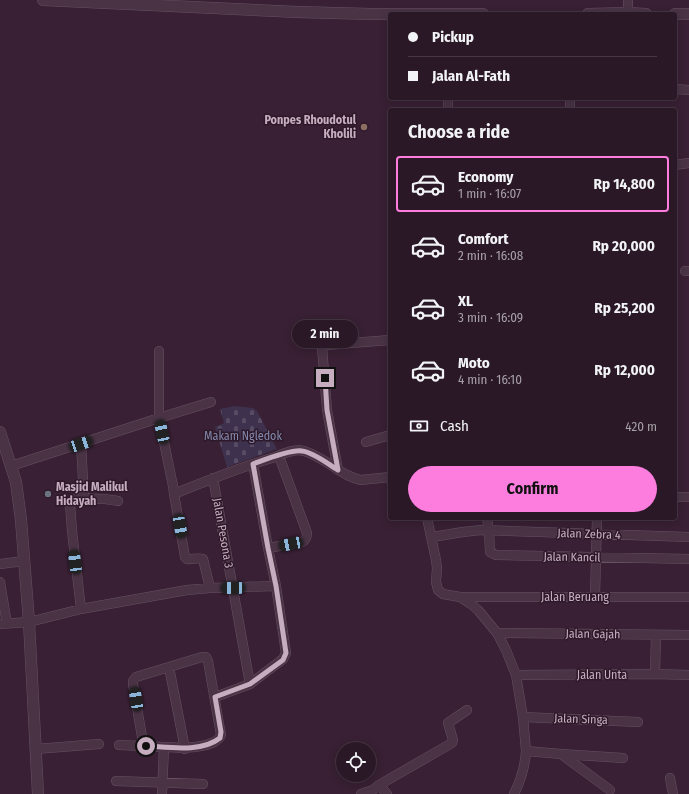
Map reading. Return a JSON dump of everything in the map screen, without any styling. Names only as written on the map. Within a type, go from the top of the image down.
[{"type":"street","points":[[43,0],[220,4],[388,14]]},
{"type":"street","points":[[628,0],[628,12]]},
{"type":"street","points":[[677,14],[689,14]]},
{"type":"street","points":[[677,89],[689,90]]},
{"type":"street","points":[[677,165],[689,164]]},
{"type":"street","points":[[338,470],[327,410],[322,347],[326,345],[388,340]]},
{"type":"street","points":[[159,351],[159,418],[173,486],[185,557],[190,560],[199,558],[203,559],[205,562],[210,588]]},
{"type":"street","points":[[12,466],[211,402]]},
{"type":"street","points":[[0,432],[12,466],[19,498],[29,622],[38,794]]},
{"type":"street","points":[[366,442],[388,436]]},
{"type":"street","points":[[81,444],[84,498]]},
{"type":"street","points":[[174,494],[253,464],[280,455],[302,451],[312,454],[356,480],[388,476]]},
{"type":"street","points":[[268,548],[302,542],[306,540],[307,537],[307,533],[280,455]]},
{"type":"street","points":[[215,697],[250,684],[283,660],[286,653],[276,586],[253,464]]},
{"type":"street","name":"Jalan Pesona 3","points":[[213,478],[250,684]]},
{"type":"street","points":[[677,497],[689,497]]},
{"type":"street","points":[[81,609],[70,503],[74,499],[84,498],[103,498],[118,501]]},
{"type":"street","points":[[428,520],[436,560],[436,582],[438,590],[443,594],[460,597],[478,610],[497,633],[516,675],[521,699],[526,751],[522,775],[514,794]]},
{"type":"street","name":"Jalan Kancil","points":[[487,520],[490,552],[496,555],[689,559]]},
{"type":"street","points":[[595,597],[597,520]]},
{"type":"street","name":"Jalan Zebra 4","points":[[432,538],[481,530],[689,537]]},
{"type":"street","points":[[0,564],[24,561]]},
{"type":"street","points":[[0,582],[4,624],[29,622],[81,609],[187,590],[276,586]]},
{"type":"street","name":"Jalan Beruang","points":[[460,597],[689,597]]},
{"type":"street","name":"Jalan Gajah","points":[[497,633],[689,635]]},
{"type":"street","points":[[655,674],[656,635]]},
{"type":"street","points":[[118,745],[185,749],[204,745],[220,738],[221,732],[215,697],[206,657],[202,656],[136,677],[133,681],[142,737],[146,746]]},
{"type":"street","points":[[169,667],[185,749]]},
{"type":"street","name":"Jalan Unta","points":[[516,675],[689,675]]},
{"type":"street","points":[[361,794],[373,790],[379,785],[452,743],[453,740],[448,723],[466,710]]},
{"type":"street","name":"Jalan Singa","points":[[523,717],[638,722]]},
{"type":"street","points":[[36,749],[99,744]]},
{"type":"street","points":[[162,794],[164,747]]},
{"type":"street","points":[[526,751],[622,758]]},
{"type":"street","points":[[561,754],[610,790]]},
{"type":"street","points":[[670,778],[673,794]]},
{"type":"street","points":[[116,781],[203,784]]},
{"type":"street","points":[[379,785],[387,794]]},
{"type":"green space","name":"Makam Ngledok","points":[[234,406],[253,408],[257,411],[277,449],[227,467],[215,427],[224,423],[220,409]]},
{"type":"place","name":"Ponpes Rhoudotul Kholili","points":[[364,127]]},
{"type":"place","name":"Masjid Malikul Hidayah","points":[[48,494]]},
{"type":"route","points":[[146,746],[185,749],[194,748],[218,740],[221,732],[215,697],[250,684],[283,660],[285,656],[286,653],[276,586],[253,464],[292,452],[302,451],[312,454],[338,470],[327,410],[325,378]]}]
